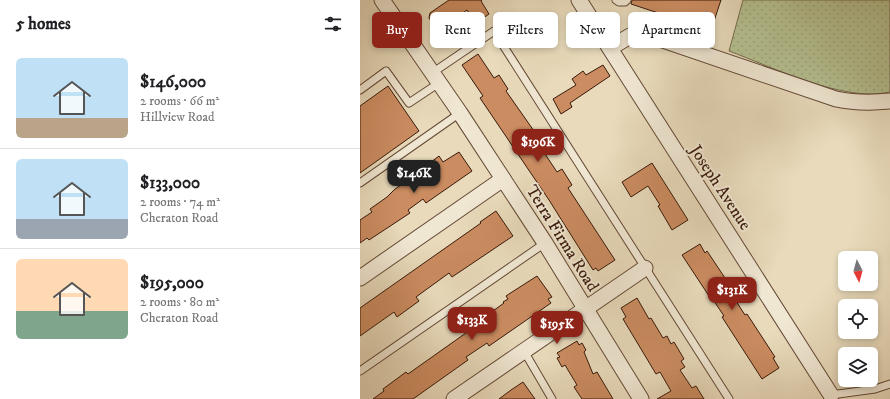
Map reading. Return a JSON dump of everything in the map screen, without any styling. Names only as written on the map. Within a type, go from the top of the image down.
[{"type":"street","name":"Terra Firma Road","points":[[382,0],[460,113],[545,243],[641,399]]},
{"type":"street","name":"Joseph Avenue","points":[[579,0],[587,12]]},
{"type":"street","points":[[620,42],[630,36],[645,34],[836,99],[856,103],[890,101]]},
{"type":"street","name":"Joseph Avenue","points":[[610,48],[831,397]]},
{"type":"street","points":[[360,278],[503,179]]},
{"type":"street","points":[[454,399],[645,268]]},
{"type":"lane","points":[[616,0],[619,2],[625,2],[627,0]]},
{"type":"lane","points":[[360,90],[386,71],[409,103],[435,78],[494,31],[729,399]]},
{"type":"lane","points":[[360,183],[460,113]]},
{"type":"lane","points":[[360,371],[545,243]]},
{"type":"lane","points":[[524,351],[552,399]]},
{"type":"lane","points":[[831,397],[875,389],[890,384]]},
{"type":"green space","points":[[743,0],[890,0],[890,92],[872,94],[831,88],[809,82],[729,51]]},
{"type":"building","points":[[449,0],[482,0],[481,1],[489,14],[485,17],[485,12],[468,12],[467,10],[464,12],[431,12]]},
{"type":"building","points":[[632,0],[721,0],[715,18],[715,12],[655,12],[631,4]]},
{"type":"building","points":[[478,54],[494,78],[499,75],[508,89],[506,91],[534,131],[531,133],[557,172],[562,169],[572,185],[568,188],[615,260],[598,271],[596,268],[593,270],[549,200],[480,98],[483,96],[462,65]]},
{"type":"building","points":[[603,65],[610,76],[570,103],[572,107],[561,114],[553,99],[576,85],[572,79],[583,71],[586,75]]},
{"type":"building","points":[[388,86],[419,131],[360,173],[360,106]]},
{"type":"building","points":[[459,152],[472,171],[426,203],[423,199],[408,210],[410,213],[369,240],[367,238],[360,243],[360,220],[372,212],[370,209],[439,156],[443,162]]},
{"type":"building","points":[[652,163],[688,220],[672,230],[658,206],[660,205],[648,186],[631,197],[622,182]]},
{"type":"building","points":[[496,211],[513,236],[452,277],[449,273],[416,297],[419,301],[397,317],[394,312],[360,336],[360,308]]},
{"type":"building","points":[[700,244],[705,253],[707,251],[737,296],[734,298],[745,315],[747,314],[775,357],[773,358],[779,368],[762,379],[722,317],[724,316],[682,255]]},
{"type":"building","points":[[537,276],[552,297],[548,299],[551,303],[489,346],[487,343],[466,357],[468,360],[413,399],[373,399],[384,391],[383,389],[406,372],[408,374],[473,328],[472,326],[504,303],[503,302],[508,299],[506,296]]},
{"type":"building","points":[[637,298],[649,319],[651,318],[663,338],[667,336],[671,344],[674,342],[684,359],[681,361],[685,367],[680,370],[692,388],[696,386],[704,399],[657,399],[671,391],[660,372],[656,374],[623,319],[626,317],[621,308]]},
{"type":"building","points":[[577,341],[579,345],[582,343],[586,350],[584,352],[593,374],[597,372],[613,399],[582,399],[574,387],[577,385],[565,365],[562,367],[557,358],[560,357],[557,353]]},
{"type":"building","points":[[523,382],[535,399],[499,399],[511,390]]}]
